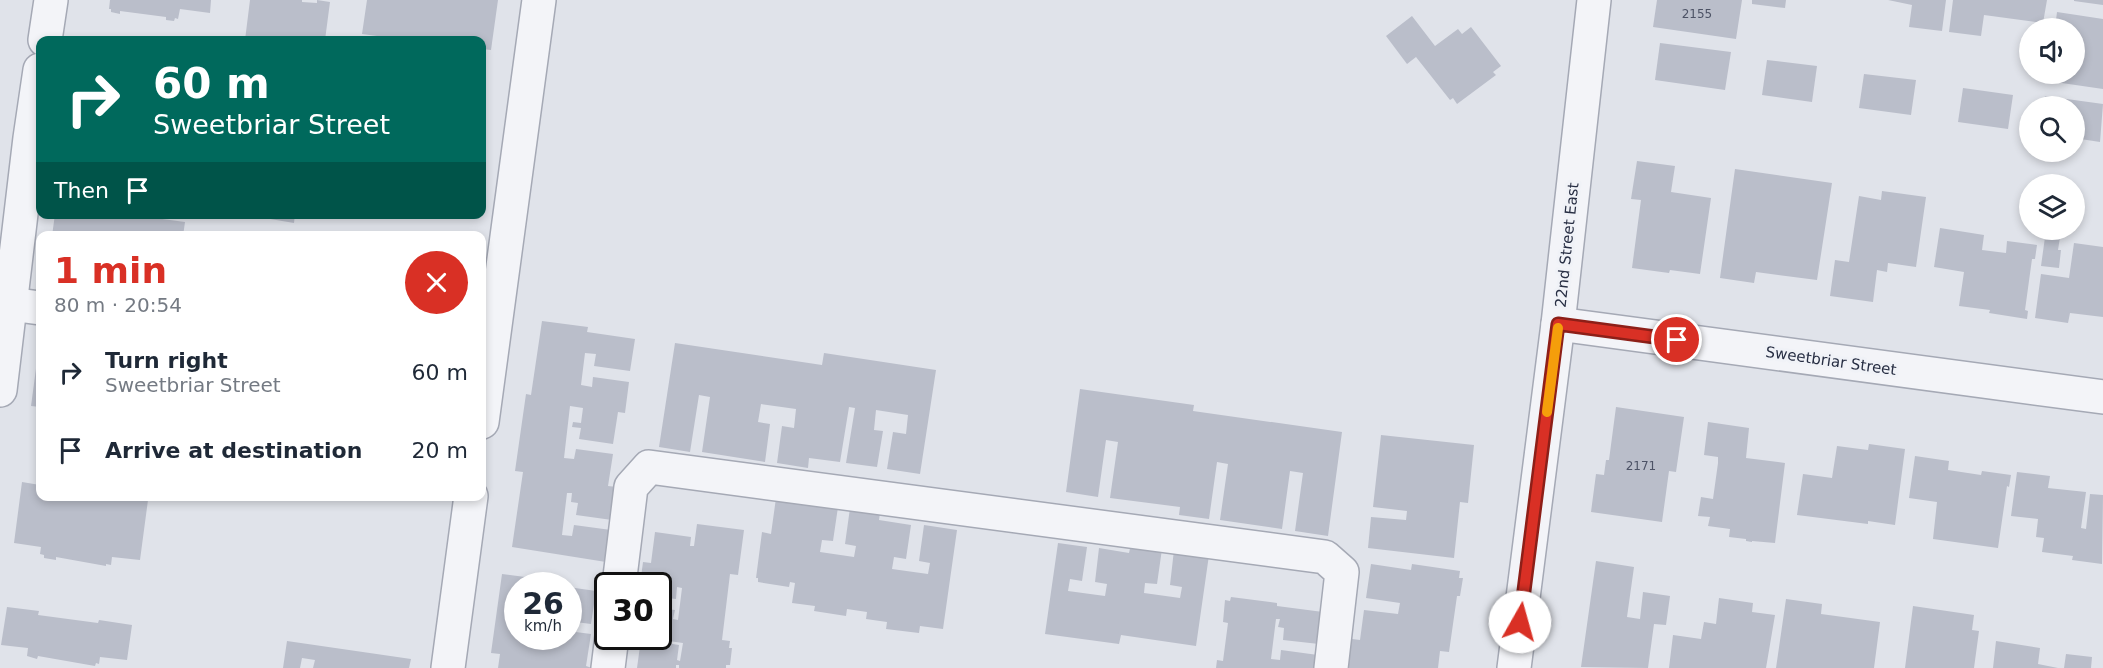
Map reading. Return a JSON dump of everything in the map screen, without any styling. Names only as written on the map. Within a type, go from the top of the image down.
[{"type":"street","points":[[46,36],[51,0]]},
{"type":"street","points":[[486,392],[539,0]]},
{"type":"street","name":"22nd Street East","points":[[1514,668],[1558,324],[1594,0]]},
{"type":"street","points":[[0,390],[25,306],[36,133]]},
{"type":"street","name":"Sweetbriar Street","points":[[1558,324],[2103,398]]},
{"type":"street","points":[[621,572],[631,487],[649,468],[1325,557],[1342,572],[1331,668]]},
{"type":"street","points":[[448,668],[470,501]]},
{"type":"street","points":[[608,668],[610,650]]},
{"type":"building","points":[[110,0],[211,0],[210,13],[180,9],[178,19],[175,18],[174,21],[166,20],[166,17],[120,11],[120,14],[111,12]]},
{"type":"building","points":[[250,0],[330,2],[326,36],[246,36]]},
{"type":"building","points":[[367,0],[498,0],[491,50],[486,49],[486,36],[362,34]]},
{"type":"building","points":[[1657,0],[1742,0],[1736,39],[1653,27]]},
{"type":"building","points":[[1752,0],[1786,0],[1785,8],[1752,4]]},
{"type":"building","points":[[1888,0],[1946,0],[1942,31],[1909,27],[1912,5]]},
{"type":"building","points":[[1953,0],[2047,0],[2044,18],[2019,20],[1984,15],[1981,36],[1949,32]]},
{"type":"building","points":[[2103,0],[2103,5],[2074,1]]},
{"type":"building","points":[[2057,12],[2103,19],[2103,89],[2069,84],[2085,84],[2085,18],[2056,18]]},
{"type":"building","points":[[1412,16],[1435,46],[1458,29],[1462,34],[1471,27],[1501,66],[1493,72],[1496,75],[1457,104],[1453,98],[1450,100],[1416,57],[1407,64],[1386,36]]},
{"type":"building","points":[[1660,43],[1731,52],[1725,90],[1655,80]]},
{"type":"building","points":[[1767,60],[1817,66],[1812,102],[1762,95]]},
{"type":"building","points":[[1864,74],[1916,80],[1911,115],[1859,108]]},
{"type":"building","points":[[1963,88],[2013,95],[2008,129],[1958,122]]},
{"type":"building","points":[[2085,102],[2103,104],[2100,142],[2085,140]]},
{"type":"building","points":[[1637,161],[1675,166],[1671,192],[1711,198],[1700,274],[1632,268],[1641,200],[1631,199]]},
{"type":"building","points":[[1735,169],[1832,183],[1817,280],[1756,272],[1754,283],[1720,278]]},
{"type":"building","points":[[1882,191],[1926,197],[1916,267],[1888,263],[1887,272],[1877,270],[1873,302],[1830,296],[1835,260],[1849,262],[1859,196],[1881,200]]},
{"type":"building","points":[[54,219],[162,219],[185,222],[184,231],[53,231]]},
{"type":"building","points":[[270,219],[294,219],[294,223]]},
{"type":"building","points":[[1940,228],[1984,235],[1982,250],[2006,253],[2007,241],[2037,245],[2035,259],[2032,259],[2025,310],[2028,311],[2027,319],[1989,313],[1990,310],[1959,306],[1964,272],[1934,267]]},
{"type":"building","points":[[2045,240],[2060,240],[2059,268],[2041,266]]},
{"type":"building","points":[[2074,243],[2103,247],[2103,317],[2070,313],[2068,323],[2035,318],[2041,274],[2069,278]]},
{"type":"building","points":[[542,321],[588,327],[587,332],[635,339],[630,371],[594,366],[596,354],[585,353],[581,385],[592,387],[593,377],[629,382],[625,413],[618,412],[613,444],[579,439],[581,428],[572,427],[573,422],[581,423],[583,408],[570,406],[564,458],[574,459],[576,449],[613,454],[608,486],[617,487],[612,520],[576,515],[578,503],[571,502],[572,493],[567,493],[562,535],[572,536],[574,525],[611,530],[606,562],[512,547],[523,472],[515,471],[526,394],[531,395]]},
{"type":"building","points":[[675,343],[822,365],[824,353],[936,370],[920,474],[887,469],[893,432],[906,434],[908,415],[876,410],[874,430],[883,431],[877,467],[846,463],[855,408],[849,407],[840,462],[809,458],[808,468],[777,463],[782,426],[794,428],[796,409],[761,404],[758,422],[770,424],[765,462],[702,452],[710,397],[699,395],[690,452],[659,447]]},
{"type":"building","points":[[36,368],[36,407],[31,406]]},
{"type":"building","points":[[1080,389],[1194,405],[1193,411],[1342,432],[1328,536],[1295,531],[1303,473],[1290,471],[1282,529],[1220,520],[1228,464],[1217,462],[1209,519],[1179,515],[1180,507],[1110,498],[1118,442],[1106,440],[1098,497],[1066,492]]},
{"type":"building","points":[[1616,407],[1684,417],[1676,472],[1669,471],[1662,522],[1591,512],[1596,474],[1604,475],[1606,460],[1609,460]]},
{"type":"building","points":[[1708,422],[1749,428],[1746,458],[1785,463],[1775,543],[1752,542],[1729,537],[1730,529],[1708,526],[1710,517],[1698,516],[1701,497],[1713,499],[1718,463],[1718,457],[1704,455]]},
{"type":"building","points":[[1381,435],[1474,445],[1468,503],[1460,502],[1454,558],[1368,548],[1371,517],[1406,520],[1407,511],[1373,507]]},
{"type":"building","points":[[1869,444],[1905,449],[1895,525],[1797,515],[1803,474],[1832,478],[1837,446],[1868,450]]},
{"type":"building","points":[[1915,456],[1949,461],[1948,470],[1981,475],[1982,471],[2011,475],[2009,487],[2007,486],[1998,548],[1933,539],[1937,502],[1909,498]]},
{"type":"building","points":[[2017,472],[2050,476],[2048,488],[2086,492],[2081,528],[2086,529],[2090,494],[2103,495],[2102,564],[2072,560],[2073,556],[2042,552],[2044,538],[2036,537],[2038,519],[2011,516]]},
{"type":"building","points":[[22,482],[36,484],[36,501],[148,501],[140,560],[112,557],[111,565],[106,564],[106,566],[56,557],[56,560],[44,558],[44,555],[40,554],[41,547],[14,543]]},
{"type":"building","points":[[776,498],[838,507],[833,541],[822,540],[820,552],[854,557],[856,546],[845,544],[850,508],[880,513],[879,520],[911,525],[906,559],[894,557],[892,569],[928,574],[930,563],[919,561],[924,525],[957,530],[943,629],[920,626],[919,633],[886,629],[887,622],[866,619],[867,612],[847,609],[846,616],[814,611],[815,606],[792,603],[795,583],[790,582],[789,587],[758,582],[756,578],[762,532],[771,534]]},
{"type":"building","points":[[697,524],[744,530],[738,575],[730,574],[722,640],[730,641],[729,648],[732,648],[730,665],[726,665],[726,668],[679,668],[679,665],[676,665],[676,668],[637,668],[639,650],[672,650],[672,644],[679,645],[677,660],[680,661],[683,643],[672,641],[672,610],[675,610],[673,619],[678,620],[682,588],[677,587],[676,599],[672,599],[672,572],[642,572],[643,562],[651,563],[655,532],[691,537],[690,546],[694,546]]},
{"type":"building","points":[[1058,543],[1087,547],[1082,581],[1070,579],[1068,591],[1105,596],[1107,584],[1095,582],[1099,548],[1129,553],[1131,544],[1162,549],[1157,584],[1145,583],[1144,593],[1180,598],[1182,587],[1170,585],[1174,550],[1209,555],[1196,646],[1121,635],[1119,644],[1045,634]]},
{"type":"building","points":[[1596,561],[1634,567],[1627,617],[1640,619],[1643,592],[1670,596],[1666,625],[1654,624],[1648,668],[1581,667]]},
{"type":"building","points":[[1371,564],[1411,570],[1412,564],[1460,571],[1459,578],[1463,578],[1460,596],[1457,596],[1449,652],[1440,651],[1438,668],[1348,668],[1352,639],[1360,640],[1364,610],[1398,614],[1400,603],[1366,598]]},
{"type":"building","points":[[502,574],[504,574],[504,650],[582,650],[582,633],[591,634],[586,666],[592,668],[498,668],[500,654],[491,653]]},
{"type":"building","points":[[582,589],[594,591],[591,624],[582,623]]},
{"type":"building","points":[[1231,597],[1323,612],[1319,644],[1283,640],[1284,628],[1278,627],[1280,619],[1276,619],[1271,659],[1280,660],[1281,650],[1318,655],[1316,668],[1216,668],[1217,660],[1223,661],[1228,623],[1223,622],[1225,600],[1230,601]]},
{"type":"building","points":[[1719,598],[1753,603],[1752,612],[1775,615],[1766,668],[1669,668],[1673,635],[1701,639],[1704,622],[1716,624]]},
{"type":"building","points":[[1786,599],[1822,604],[1821,614],[1880,622],[1874,668],[1776,668]]},
{"type":"building","points":[[1913,606],[1974,615],[1972,630],[1979,631],[1974,668],[1905,668]]},
{"type":"building","points":[[7,607],[39,611],[38,615],[132,625],[127,660],[100,657],[99,664],[96,663],[95,666],[38,656],[37,659],[27,656],[28,648],[1,645]]},
{"type":"building","points":[[287,641],[411,659],[409,668],[313,668],[315,660],[302,658],[300,668],[283,668]]},
{"type":"building","points":[[1996,641],[2040,648],[2038,664],[2058,668],[1993,668]]},
{"type":"building","points":[[2066,654],[2092,657],[2091,668],[2064,668]]},
{"type":"slow traffic","points":[[1547,412],[1558,328]]},
{"type":"route","points":[[1520,622],[1558,324],[1677,340]]}]
